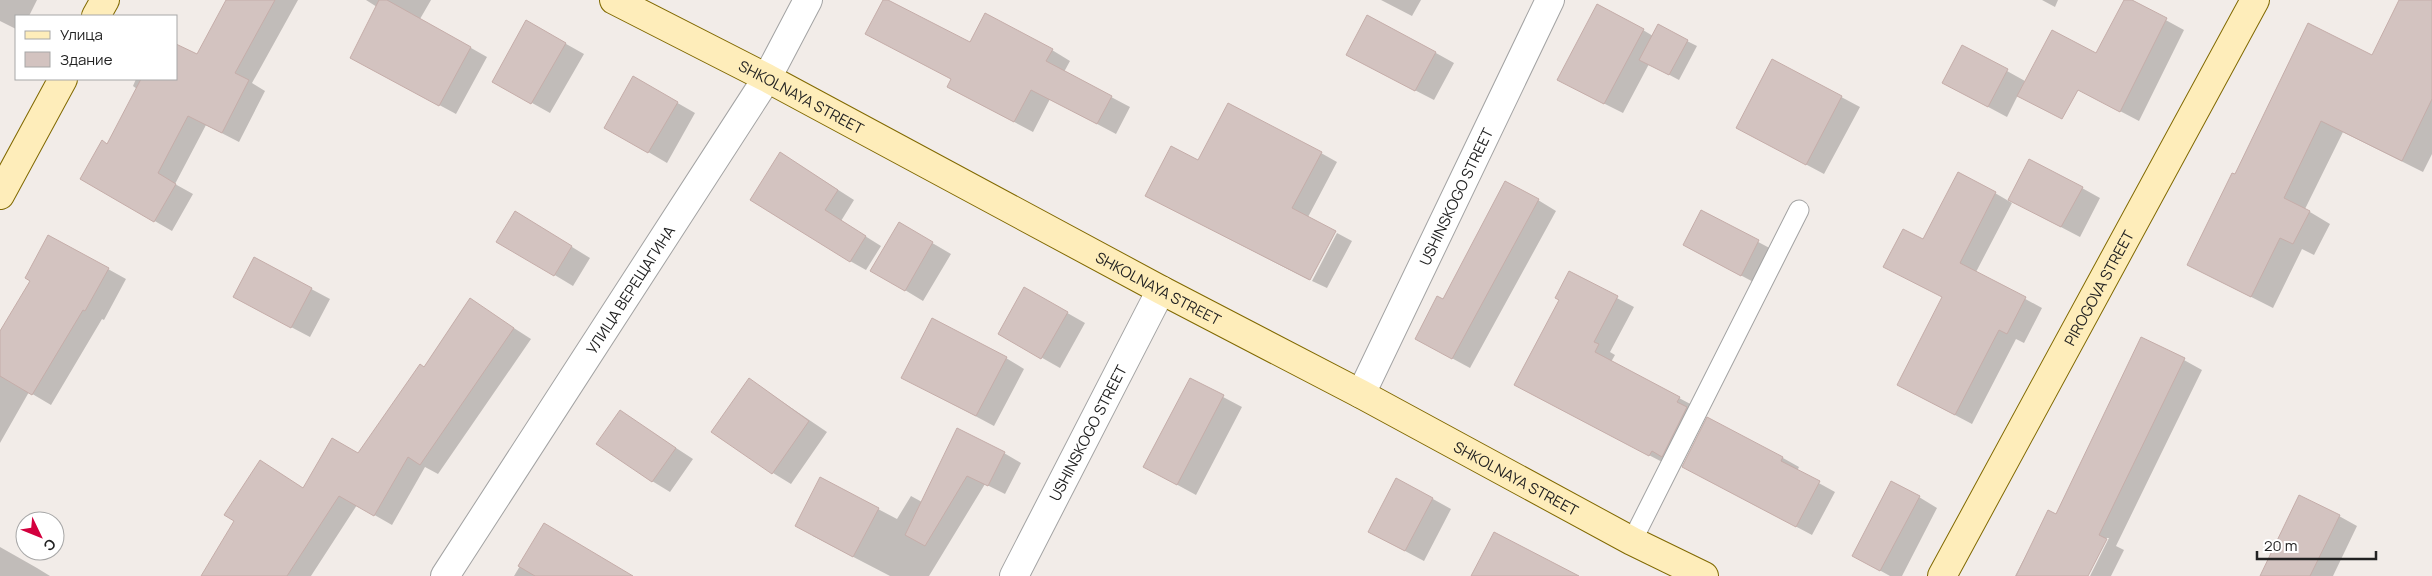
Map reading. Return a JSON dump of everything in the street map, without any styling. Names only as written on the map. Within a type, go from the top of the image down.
[{"type":"street","points":[[97,15],[105,0]]},
{"type":"street","name":"SHKOLNAYA STREET","points":[[614,0],[767,78],[1161,290],[1361,394],[1632,541],[1704,576]]},
{"type":"street","name":"УЛИЦА ВЕРЕЩАГИНА","points":[[445,576],[767,78],[808,0]]},
{"type":"street","name":"USHINSKOGO STREET","points":[[1361,394],[1550,0]]},
{"type":"street","name":"PIROGOVA STREET","points":[[1942,576],[2256,0]]},
{"type":"street","points":[[0,195],[62,80]]},
{"type":"street","name":"USHINSKOGO STREET","points":[[1014,576],[1161,290]]},
{"type":"lane","points":[[1632,541],[1799,210]]},
{"type":"building","points":[[226,0],[275,0],[235,73],[249,80],[222,133],[188,116],[158,173],[176,184],[154,222],[80,179],[102,140],[107,144],[140,80],[178,80],[178,45],[197,54]]},
{"type":"building","points":[[379,0],[387,0],[471,47],[439,106],[350,58]]},
{"type":"building","points":[[883,0],[888,0],[970,42],[985,13],[1053,49],[1046,61],[1112,96],[1097,124],[1031,90],[1014,122],[947,87],[951,79],[865,34]]},
{"type":"building","points":[[2124,0],[2132,0],[2167,18],[2120,112],[2078,90],[2062,119],[2017,96],[2052,30],[2096,53]]},
{"type":"building","points":[[2399,0],[2432,0],[2432,99],[2402,161],[2321,121],[2284,198],[2310,211],[2293,244],[2280,238],[2251,297],[2187,265],[2232,173],[2235,174],[2308,23],[2372,55]]},
{"type":"building","points":[[1597,4],[1644,29],[1604,104],[1557,80]]},
{"type":"building","points":[[1367,15],[1436,52],[1415,91],[1346,55]]},
{"type":"building","points":[[526,20],[566,43],[531,104],[492,82]]},
{"type":"building","points":[[1658,24],[1688,40],[1669,75],[1639,60]]},
{"type":"building","points":[[1962,45],[2008,69],[1988,107],[1942,83]]},
{"type":"building","points":[[1772,59],[1842,96],[1806,165],[1736,128]]},
{"type":"building","points":[[633,76],[678,102],[648,153],[604,128]]},
{"type":"building","points":[[1228,103],[1322,152],[1292,208],[1336,231],[1310,280],[1145,196],[1171,146],[1198,160]]},
{"type":"building","points":[[780,152],[838,190],[825,210],[866,236],[850,262],[750,200]]},
{"type":"building","points":[[2029,159],[2083,187],[2061,227],[2008,200]]},
{"type":"building","points":[[1958,172],[1996,192],[1960,263],[2026,297],[2007,334],[1999,330],[1955,415],[1897,385],[1942,297],[1883,267],[1903,229],[1923,239]]},
{"type":"building","points":[[1505,181],[1539,199],[1452,359],[1415,339],[1437,296],[1443,299]]},
{"type":"building","points":[[1701,210],[1759,240],[1741,276],[1683,245]]},
{"type":"building","points":[[515,211],[572,246],[554,276],[496,242]]},
{"type":"building","points":[[899,222],[933,242],[905,291],[870,271]]},
{"type":"building","points":[[48,235],[109,268],[85,311],[83,310],[32,395],[0,376],[0,331],[30,281],[25,278]]},
{"type":"building","points":[[254,257],[312,288],[291,328],[233,297]]},
{"type":"building","points":[[1569,271],[1618,296],[1594,342],[1599,344],[1595,352],[1680,397],[1677,402],[1687,407],[1662,457],[1652,451],[1649,456],[1514,385],[1559,300],[1555,298]]},
{"type":"building","points":[[1024,287],[1068,312],[1041,359],[998,334]]},
{"type":"building","points":[[470,298],[514,328],[420,465],[408,457],[374,516],[339,496],[287,576],[201,576],[234,521],[224,515],[260,460],[303,488],[332,438],[358,453],[420,364],[424,367]]},
{"type":"building","points":[[932,318],[1007,357],[976,416],[901,378]]},
{"type":"building","points":[[2141,337],[2185,358],[2099,535],[2107,539],[2088,576],[2016,576],[2048,510],[2056,514]]},
{"type":"building","points":[[749,378],[809,421],[772,474],[711,432]]},
{"type":"building","points":[[1190,378],[1224,395],[1177,485],[1143,467]]},
{"type":"building","points":[[620,410],[676,448],[652,482],[596,444]]},
{"type":"building","points":[[1707,417],[1783,457],[1781,461],[1820,481],[1796,527],[1682,467]]},
{"type":"building","points":[[957,428],[1005,452],[988,486],[967,476],[925,546],[905,535]]},
{"type":"building","points":[[820,477],[879,508],[853,557],[795,526]]},
{"type":"building","points":[[1396,478],[1433,498],[1405,551],[1368,532]]},
{"type":"building","points":[[1891,481],[1920,496],[1880,571],[1852,556]]},
{"type":"building","points":[[2299,495],[2340,515],[2310,576],[2260,576]]},
{"type":"building","points":[[544,523],[633,576],[535,576],[518,566]]},
{"type":"building","points":[[1494,532],[1579,576],[1471,576]]}]
